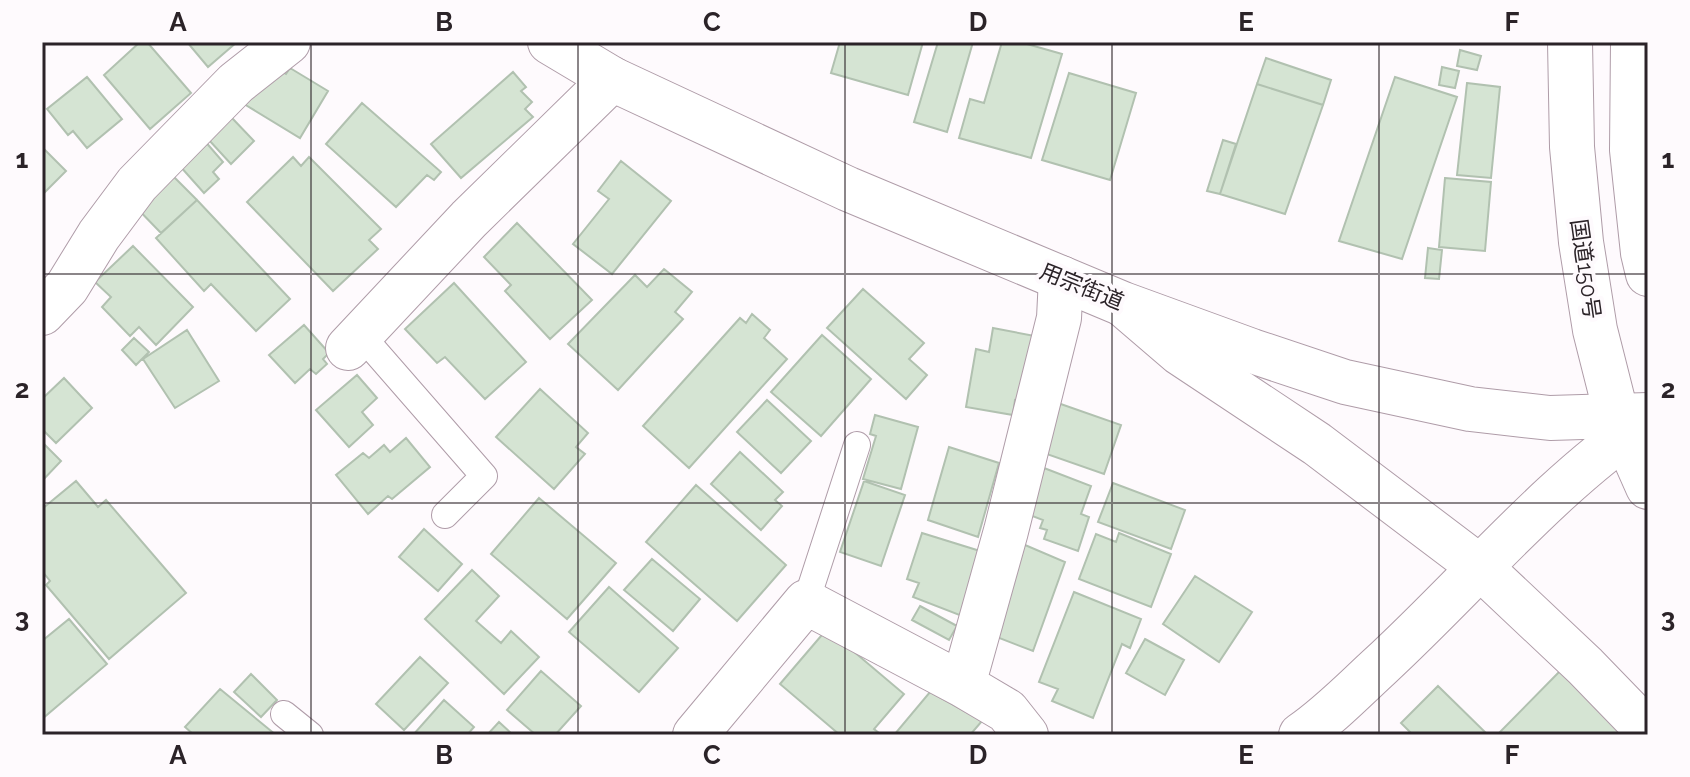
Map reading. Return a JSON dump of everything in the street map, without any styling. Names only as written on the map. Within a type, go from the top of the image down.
[{"type":"main road","points":[[42,313],[67,287],[99,235],[137,184],[236,83],[288,42]]},
{"type":"main road","name":"国道150号","points":[[1570,42],[1572,147],[1581,242],[1595,330],[1634,422],[1648,487]]},
{"type":"main road","points":[[1633,42],[1632,150],[1648,274]]},
{"type":"main road","name":"用宗街道","points":[[555,43],[612,79],[848,189],[1123,304],[1345,382],[1470,409],[1550,418],[1634,422]]},
{"type":"main road","points":[[354,342],[469,219],[612,79]]},
{"type":"main road","points":[[963,685],[1056,334],[1061,278]]},
{"type":"main road","points":[[1123,304],[1180,353],[1317,444],[1481,568],[1585,666],[1648,731]]},
{"type":"main road","points":[[1301,735],[1422,627],[1553,495],[1634,422]]},
{"type":"main road","points":[[695,735],[806,602],[1007,711],[1026,735]]},
{"type":"lane","points":[[354,342],[484,476],[445,515]]},
{"type":"lane","points":[[806,602],[857,445]]},
{"type":"lane","points":[[284,714],[310,735]]},
{"type":"building","points":[[140,42],[147,42],[191,93],[150,129],[104,75]]},
{"type":"building","points":[[187,42],[237,42],[208,67]]},
{"type":"building","points":[[840,42],[923,42],[908,95],[831,73]]},
{"type":"building","points":[[938,42],[973,42],[947,132],[914,122]]},
{"type":"building","points":[[1002,42],[1020,42],[1062,54],[1031,158],[959,138],[970,99],[984,103]]},
{"type":"building","points":[[1460,50],[1481,56],[1477,70],[1457,66]]},
{"type":"building","points":[[1266,58],[1331,80],[1323,105],[1257,84]]},
{"type":"building","points":[[269,64],[286,74],[290,68],[328,91],[300,138],[244,104]]},
{"type":"building","points":[[1442,67],[1459,71],[1455,88],[1439,85]]},
{"type":"building","points":[[513,72],[526,87],[521,91],[532,102],[525,109],[533,117],[461,178],[431,144]]},
{"type":"building","points":[[1069,73],[1136,93],[1110,180],[1042,160]]},
{"type":"building","points":[[87,77],[122,119],[87,148],[73,131],[68,135],[47,109]]},
{"type":"building","points":[[1395,77],[1457,97],[1402,259],[1339,241]]},
{"type":"building","points":[[1467,83],[1500,87],[1491,178],[1457,175]]},
{"type":"building","points":[[1257,84],[1323,105],[1285,214],[1220,194]]},
{"type":"building","points":[[362,103],[441,172],[434,180],[427,175],[396,207],[326,144]]},
{"type":"building","points":[[232,118],[254,141],[231,164],[197,127]]},
{"type":"building","points":[[197,132],[223,162],[213,172],[219,179],[204,193],[171,156]]},
{"type":"building","points":[[1223,140],[1236,144],[1220,194],[1207,191]]},
{"type":"building","points":[[42,147],[66,171],[42,195]]},
{"type":"building","points":[[293,157],[301,166],[309,157],[381,229],[369,240],[378,249],[333,291],[247,202]]},
{"type":"building","points":[[621,161],[671,201],[612,274],[573,244],[609,199],[598,191]]},
{"type":"building","points":[[163,166],[197,200],[161,233],[129,200]]},
{"type":"building","points":[[1445,178],[1491,182],[1485,251],[1439,247]]},
{"type":"building","points":[[197,200],[290,299],[256,331],[211,284],[204,291],[156,238]]},
{"type":"building","points":[[517,223],[592,300],[550,339],[505,291],[511,285],[484,257]]},
{"type":"building","points":[[133,246],[193,307],[156,345],[139,327],[130,336],[102,307],[111,297],[95,282]]},
{"type":"building","points":[[1428,248],[1442,250],[1439,279],[1425,278]]},
{"type":"building","points":[[664,269],[692,292],[675,312],[683,319],[618,390],[568,344],[635,275],[647,287]]},
{"type":"building","points":[[454,283],[526,362],[485,399],[445,357],[437,363],[405,329]]},
{"type":"building","points":[[863,289],[924,343],[909,359],[927,375],[906,399],[827,328]]},
{"type":"building","points":[[752,314],[770,330],[764,338],[787,359],[689,468],[643,426],[740,318],[746,323]]},
{"type":"building","points":[[304,325],[329,353],[323,359],[327,364],[316,374],[310,369],[295,383],[269,355]]},
{"type":"building","points":[[993,328],[1040,337],[1028,402],[1015,400],[1013,415],[966,407],[976,349],[989,352]]},
{"type":"building","points":[[187,330],[219,381],[175,408],[143,359]]},
{"type":"building","points":[[822,335],[871,379],[821,436],[771,392]]},
{"type":"building","points":[[134,338],[149,352],[136,365],[122,350]]},
{"type":"building","points":[[357,375],[377,398],[362,412],[373,425],[349,447],[316,410]]},
{"type":"building","points":[[64,378],[92,408],[56,443],[42,429],[42,399]]},
{"type":"building","points":[[540,389],[588,433],[576,447],[585,454],[554,489],[496,437]]},
{"type":"building","points":[[767,400],[811,441],[781,473],[737,432]]},
{"type":"building","points":[[1055,402],[1121,425],[1104,474],[1038,451]]},
{"type":"building","points":[[875,415],[918,427],[901,489],[863,479],[876,436],[870,434]]},
{"type":"building","points":[[406,438],[430,467],[392,499],[388,496],[368,514],[336,475],[363,453],[369,458],[384,445],[390,452]]},
{"type":"building","points":[[42,442],[61,461],[42,481]]},
{"type":"building","points":[[949,447],[999,463],[978,537],[928,520]]},
{"type":"building","points":[[740,452],[783,492],[775,500],[782,506],[761,530],[711,484]]},
{"type":"building","points":[[1044,468],[1091,486],[1081,514],[1089,517],[1078,551],[1044,539],[1047,530],[1040,528],[1043,520],[1027,514]]},
{"type":"building","points":[[76,481],[98,507],[106,500],[186,593],[109,659],[46,585],[50,581],[42,571],[42,509]]},
{"type":"building","points":[[864,481],[905,495],[881,566],[840,552]]},
{"type":"building","points":[[1113,483],[1185,510],[1171,549],[1098,522]]},
{"type":"building","points":[[696,485],[786,565],[737,621],[646,542]]},
{"type":"building","points":[[539,498],[616,563],[567,619],[491,554]]},
{"type":"building","points":[[424,529],[462,564],[438,591],[399,557]]},
{"type":"building","points":[[922,533],[980,551],[962,616],[913,597],[919,583],[907,579]]},
{"type":"building","points":[[1119,533],[1171,554],[1151,607],[1079,579],[1096,534],[1116,542]]},
{"type":"building","points":[[1018,542],[1065,562],[1033,651],[994,636]]},
{"type":"building","points":[[652,559],[700,599],[673,631],[624,590]]},
{"type":"building","points":[[472,570],[499,596],[476,621],[501,643],[511,631],[539,657],[504,694],[425,619]]},
{"type":"building","points":[[1195,576],[1252,612],[1219,662],[1163,624]]},
{"type":"building","points":[[609,587],[678,648],[639,692],[569,632]]},
{"type":"building","points":[[1074,592],[1141,619],[1130,648],[1122,644],[1093,718],[1052,701],[1058,689],[1039,682]]},
{"type":"building","points":[[920,606],[957,626],[949,640],[912,620]]},
{"type":"building","points":[[69,619],[107,664],[42,719],[42,641]]},
{"type":"building","points":[[827,629],[904,694],[874,729],[878,735],[840,735],[780,684]]},
{"type":"building","points":[[1145,639],[1184,660],[1165,695],[1126,673]]},
{"type":"building","points":[[420,657],[448,683],[404,730],[376,704]]},
{"type":"building","points":[[1563,668],[1631,735],[1497,735]]},
{"type":"building","points":[[541,671],[581,706],[555,735],[536,735],[507,710]]},
{"type":"building","points":[[251,674],[277,700],[261,717],[234,692]]},
{"type":"building","points":[[1438,686],[1488,735],[1413,735],[1401,723]]},
{"type":"building","points":[[220,689],[276,735],[194,735],[185,727]]},
{"type":"building","points":[[930,692],[982,721],[970,735],[894,735]]},
{"type":"building","points":[[444,700],[474,727],[467,735],[413,735]]},
{"type":"building","points":[[499,722],[513,735],[487,735]]}]
